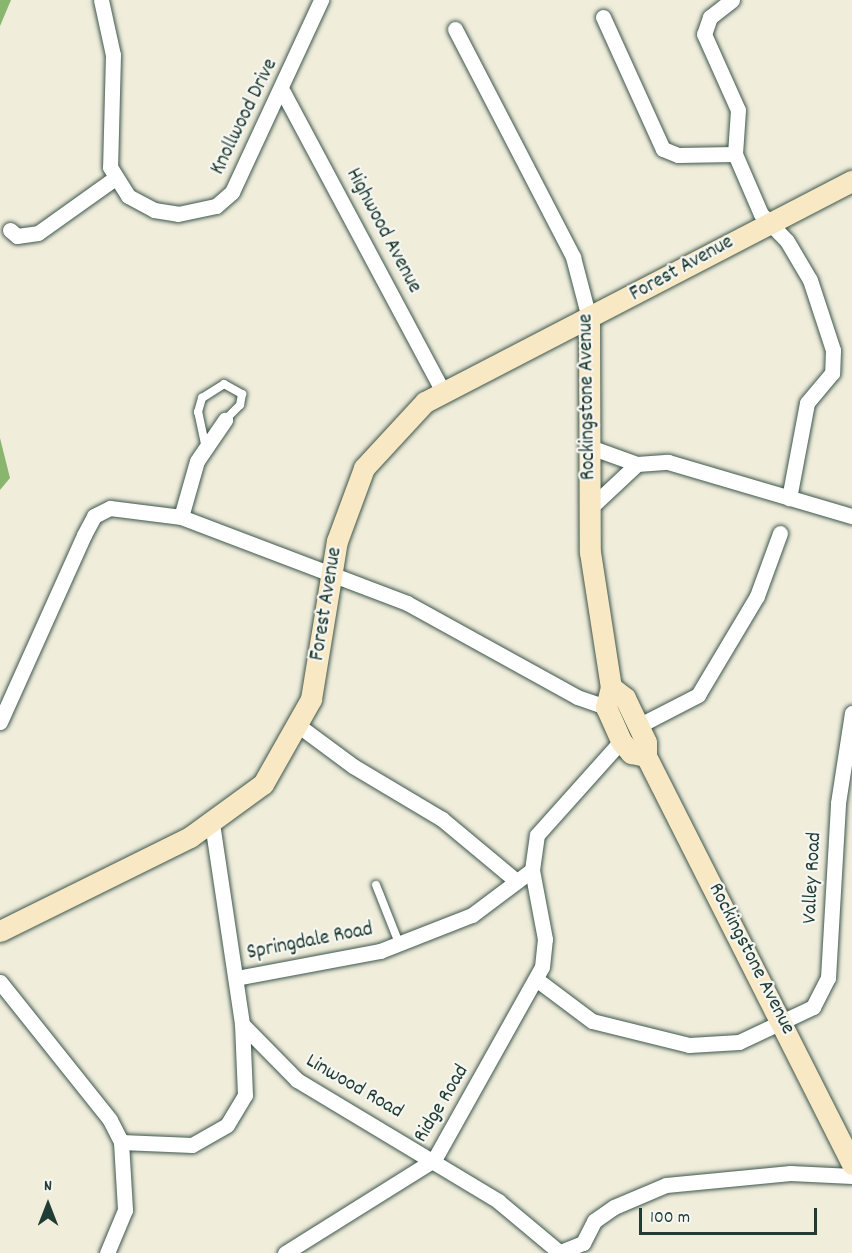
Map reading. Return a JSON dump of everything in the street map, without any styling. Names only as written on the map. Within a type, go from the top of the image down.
[{"type":"street","points":[[10,230],[17,236],[38,233],[115,178],[110,167],[113,55],[101,0]]},
{"type":"street","name":"Knollwood Drive","points":[[115,178],[128,196],[154,210],[178,214],[216,206],[232,192],[283,92],[321,0]]},
{"type":"street","points":[[732,0],[710,16],[704,34],[738,110],[735,154],[769,223],[810,280],[833,350],[832,372],[807,403],[789,498]]},
{"type":"street","points":[[603,16],[663,149],[678,155],[735,154]]},
{"type":"street","name":"Rockingstone Avenue","points":[[455,29],[573,257],[589,318],[592,587],[609,697],[621,741]]},
{"type":"street","name":"Highwood Avenue","points":[[283,92],[443,392]]},
{"type":"street","name":"Forest Avenue","points":[[0,931],[212,823],[263,784],[299,726],[321,652],[330,574],[364,468],[396,427],[443,392],[852,181]]},
{"type":"street","points":[[181,517],[205,444],[225,420]]},
{"type":"street","points":[[590,447],[637,464],[668,462],[700,468],[789,498],[852,516]]},
{"type":"street","points":[[590,508],[637,464]]},
{"type":"street","points":[[0,722],[84,535],[100,513],[110,508],[181,517],[407,603],[577,697],[609,697]]},
{"type":"street","points":[[638,726],[698,696],[757,596],[780,533]]},
{"type":"street","name":"Rockingstone Avenue","points":[[609,697],[625,698],[638,726],[646,756],[852,1164]]},
{"type":"street","name":"Valley Road","points":[[536,979],[592,1021],[654,1040],[714,1046],[783,1024],[822,997],[844,865],[838,803],[852,713]]},
{"type":"street","points":[[299,726],[353,766],[442,819],[514,879]]},
{"type":"street","points":[[532,870],[537,834],[621,741],[631,753],[646,756]]},
{"type":"street","points":[[121,1142],[192,1145],[227,1125],[245,1095],[242,1024],[212,823]]},
{"type":"street","name":"Springdale Road","points":[[236,978],[341,960],[399,943],[472,915],[514,879],[532,870]]},
{"type":"street","name":"Ridge Road","points":[[285,1253],[434,1160],[536,979],[545,939],[532,870]]},
{"type":"street","points":[[0,982],[110,1120],[121,1142],[125,1210],[107,1253]]},
{"type":"street","name":"Linwood Road","points":[[242,1024],[297,1080],[434,1160],[498,1201],[559,1252]]},
{"type":"street","points":[[559,1252],[583,1243],[594,1221],[614,1207],[666,1185],[780,1173],[852,1176]]},
{"type":"lane","points":[[205,444],[198,412],[202,398],[224,384],[242,394],[240,405],[225,420]]},
{"type":"lane","points":[[376,885],[399,943]]},
{"type":"green space","points":[[0,0],[11,0],[0,26]]},
{"type":"green space","points":[[0,438],[10,478],[0,490]]}]
